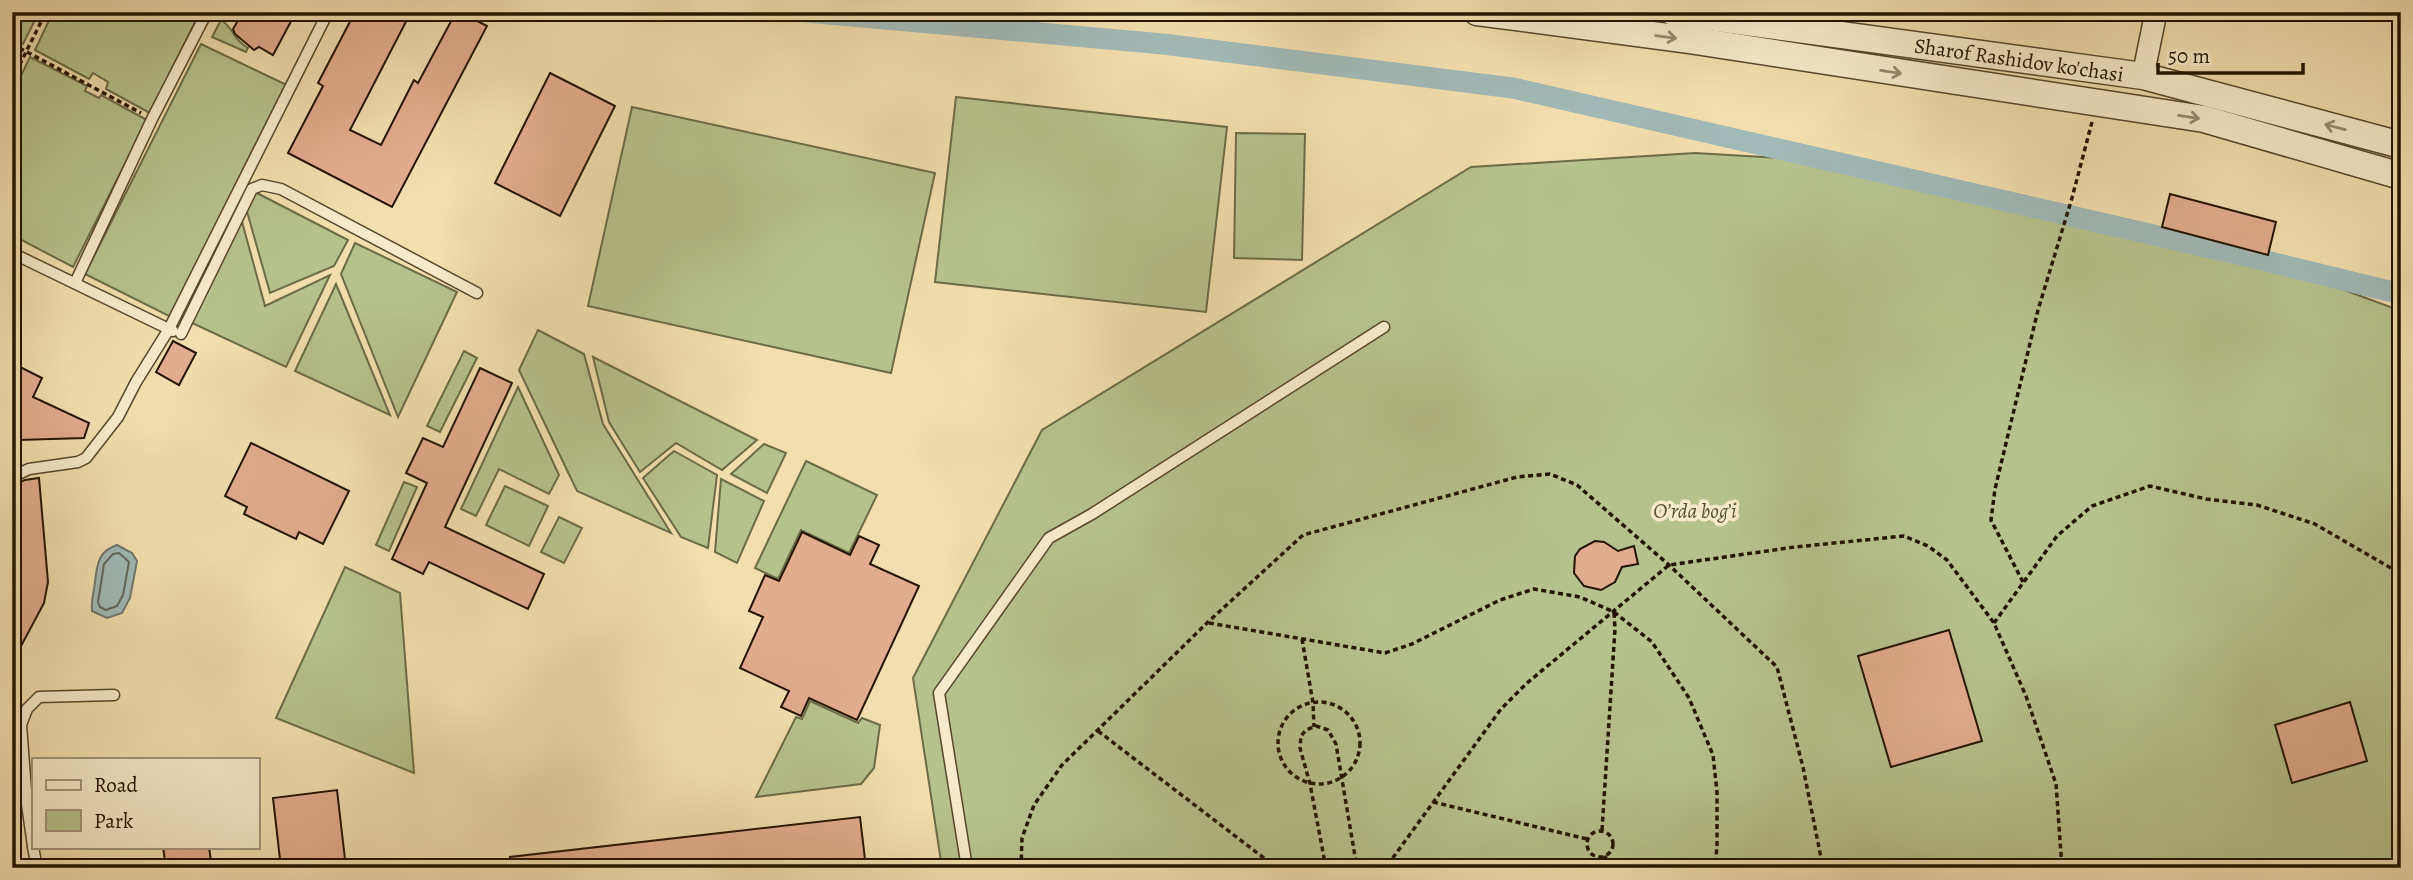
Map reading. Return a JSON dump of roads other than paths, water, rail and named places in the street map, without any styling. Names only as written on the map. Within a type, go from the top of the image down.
[{"type":"street","points":[[1477,12],[1690,40],[2204,119],[2401,176]]},
{"type":"street","name":"Sharof Rashidov ko'chasi","points":[[1673,12],[2143,76],[2401,145]]},
{"type":"street","points":[[2136,108],[2156,12]]},
{"type":"lane","points":[[75,283],[152,119],[207,12]]},
{"type":"lane","points":[[174,332],[328,12]]},
{"type":"lane","points":[[12,477],[29,470],[78,462],[86,458],[118,417],[136,382],[174,332],[251,189],[262,185],[281,189],[477,293]]},
{"type":"lane","points":[[12,253],[174,332]]},
{"type":"lane","points":[[967,868],[939,694],[1049,538],[1092,514],[1384,327]]},
{"type":"lane","points":[[32,839],[21,725],[27,709],[39,697],[114,695]]},
{"type":"lane","points":[[33,848],[37,868]]},
{"type":"water","points":[[117,545],[132,553],[137,561],[130,598],[122,613],[107,618],[92,611],[92,600],[100,559],[106,551]]},
{"type":"waterway","points":[[807,12],[1163,44],[1513,88],[2401,294]]},
{"type":"park label","name":"O’rda bog’i","points":[[1695,511]]}]
